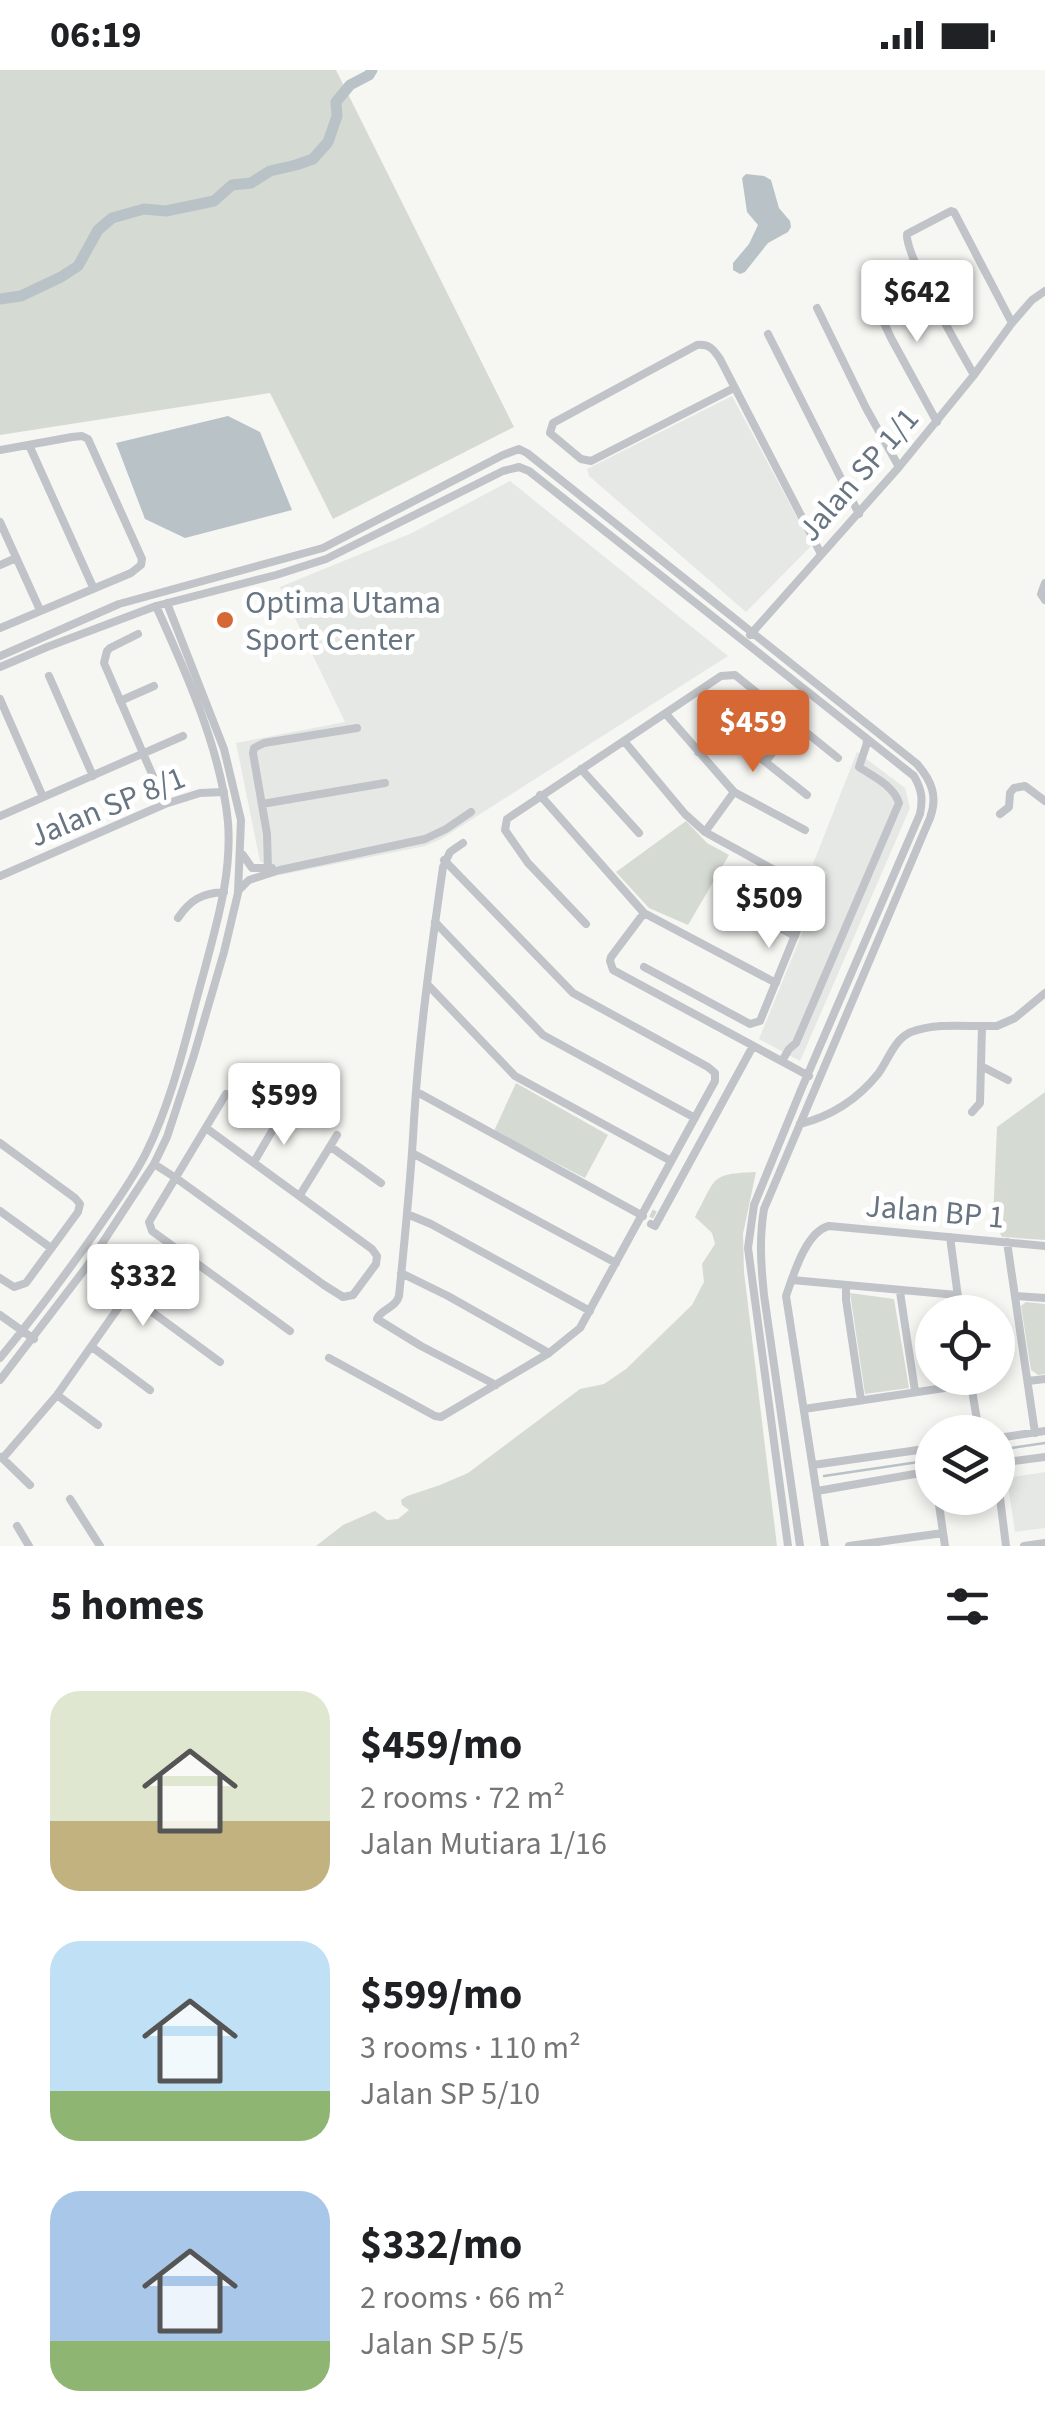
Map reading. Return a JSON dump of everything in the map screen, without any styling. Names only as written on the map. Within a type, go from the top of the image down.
[{"type":"street","points":[[974,376],[906,240],[908,233],[952,211],[956,214],[1012,323]]},
{"type":"street","points":[[866,284],[936,422]]},
{"type":"street","name":"Jalan SP 1/1","points":[[744,642],[899,467],[1012,323],[1032,300],[1045,292]]},
{"type":"street","points":[[817,308],[899,467]]},
{"type":"street","points":[[768,334],[859,514]]},
{"type":"street","points":[[734,388],[591,461],[581,459],[553,437],[550,428],[704,344],[720,359],[821,554]]},
{"type":"street","points":[[0,450],[72,436],[88,439],[141,554],[138,570],[0,628]]},
{"type":"street","points":[[29,445],[93,588]]},
{"type":"street","points":[[0,656],[119,604],[323,548],[519,449],[926,774],[934,798],[930,818],[764,1210],[760,1242],[764,1295],[800,1546]]},
{"type":"street","points":[[0,667],[161,602],[297,569],[342,552],[518,467],[529,471],[914,776],[921,789],[920,814],[754,1205],[748,1248],[788,1546]]},
{"type":"street","points":[[0,522],[40,610]]},
{"type":"street","points":[[342,552],[346,536]]},
{"type":"street","points":[[323,548],[342,552]]},
{"type":"street","points":[[0,565],[16,558]]},
{"type":"street","points":[[1045,583],[1040,594],[1045,600]]},
{"type":"street","points":[[0,1358],[129,1183],[147,1150],[182,1052],[224,892],[229,849],[223,792],[204,726],[164,626],[161,602],[172,588]]},
{"type":"street","points":[[0,1380],[88,1266],[154,1164],[194,1055],[238,892],[241,820],[224,749],[176,625],[161,602],[149,594]]},
{"type":"street","points":[[176,625],[176,615],[190,597]]},
{"type":"street","points":[[136,612],[164,626]]},
{"type":"street","points":[[138,634],[110,648],[104,663],[165,804]]},
{"type":"street","points":[[586,924],[528,863],[504,826],[540,796],[721,676],[735,674],[838,758]]},
{"type":"street","points":[[49,676],[93,776]]},
{"type":"street","points":[[120,701],[154,686]]},
{"type":"street","points":[[0,699],[43,797]]},
{"type":"street","points":[[666,714],[734,792],[805,830]]},
{"type":"street","points":[[766,762],[795,724]]},
{"type":"street","points":[[268,868],[254,748],[264,743],[357,728]]},
{"type":"street","points":[[698,752],[728,734],[807,796]]},
{"type":"street","points":[[0,816],[183,736]]},
{"type":"street","points":[[782,1061],[796,1043],[899,802],[890,788],[859,767],[866,738]]},
{"type":"street","points":[[624,741],[705,832],[810,891],[811,896],[760,1021],[755,1024],[644,966]]},
{"type":"street","points":[[862,755],[882,750]]},
{"type":"street","points":[[581,769],[639,833]]},
{"type":"street","points":[[262,804],[385,783]]},
{"type":"street","points":[[1000,814],[1009,806],[1014,788],[1025,786],[1045,801]]},
{"type":"street","name":"Jalan SP 8/1","points":[[0,876],[165,804],[200,793],[234,792]]},
{"type":"street","points":[[705,832],[734,792]]},
{"type":"street","points":[[540,796],[644,913],[776,983]]},
{"type":"street","points":[[238,892],[250,880],[280,870],[425,839],[471,812]]},
{"type":"street","points":[[463,842],[444,860],[435,922],[398,1300],[378,1316],[379,1322],[496,1385]]},
{"type":"street","points":[[240,851],[252,868],[280,870]]},
{"type":"street","points":[[444,860],[573,993],[715,1072],[715,1081],[672,1161],[651,1217]]},
{"type":"street","points":[[178,918],[200,896],[224,892]]},
{"type":"street","points":[[718,895],[795,936]]},
{"type":"street","points":[[644,913],[612,957],[613,970],[818,1081]]},
{"type":"street","points":[[435,922],[543,1036],[695,1118]]},
{"type":"street","points":[[428,985],[516,1076],[672,1161]]},
{"type":"street","points":[[800,1124],[850,1102],[879,1073],[908,1034],[944,1026],[1005,1024],[1045,993]]},
{"type":"street","points":[[972,1112],[980,1102],[982,1026]]},
{"type":"street","points":[[330,1358],[435,1416],[446,1415],[575,1334],[616,1263],[651,1217],[753,1046]]},
{"type":"street","points":[[981,1066],[1008,1080]]},
{"type":"street","points":[[417,1092],[651,1217]]},
{"type":"street","points":[[226,1094],[149,1222],[152,1231],[290,1331]]},
{"type":"street","points":[[254,1162],[282,1114]]},
{"type":"street","points":[[154,1164],[342,1297],[353,1295],[376,1264],[377,1256],[372,1249],[206,1128]]},
{"type":"street","points":[[300,1195],[337,1135]]},
{"type":"street","points":[[0,1143],[80,1204],[23,1286],[14,1287],[0,1278]]},
{"type":"street","points":[[331,1147],[381,1183]]},
{"type":"street","points":[[414,1154],[616,1263]]},
{"type":"street","points":[[0,1211],[51,1248]]},
{"type":"street","points":[[408,1214],[590,1312]]},
{"type":"street","name":"Jalan BP 1","points":[[792,1280],[814,1234],[828,1226],[1045,1246]]},
{"type":"street","points":[[950,1238],[958,1295]]},
{"type":"street","points":[[1007,1242],[1015,1295]]},
{"type":"street","points":[[88,1266],[220,1362]]},
{"type":"street","points":[[402,1273],[549,1353]]},
{"type":"street","points":[[824,1546],[786,1296],[792,1280],[944,1295]]},
{"type":"street","points":[[846,1286],[861,1400]]},
{"type":"street","points":[[900,1292],[915,1385]]},
{"type":"street","points":[[30,1485],[1,1457],[56,1395],[128,1294]]},
{"type":"street","points":[[1015,1436],[1040,1432],[1015,1296],[1045,1298]]},
{"type":"street","points":[[0,1314],[34,1339]]},
{"type":"street","points":[[92,1347],[150,1390]]},
{"type":"street","points":[[1028,1381],[1045,1379]]},
{"type":"street","points":[[804,1409],[915,1391]]},
{"type":"street","points":[[56,1395],[98,1425]]},
{"type":"street","points":[[812,1465],[915,1450]]},
{"type":"street","points":[[1015,1461],[1045,1457]]},
{"type":"street","points":[[817,1491],[915,1475]]},
{"type":"street","points":[[70,1499],[100,1546]]},
{"type":"street","points":[[940,1515],[945,1546]]},
{"type":"street","points":[[1002,1515],[1006,1546]]},
{"type":"street","points":[[17,1526],[29,1546]]},
{"type":"street","points":[[848,1546],[943,1533]]},
{"type":"street","points":[[1024,1546],[1045,1543]]},
{"type":"shaded area","points":[[0,70],[336,70],[514,427],[333,519],[270,393],[0,435]]},
{"type":"shaded area","points":[[746,174],[771,180],[779,208],[791,227],[768,243],[740,274],[733,270],[733,263],[758,225],[747,212],[742,178]]},
{"type":"shaded area","points":[[732,396],[812,545],[746,612],[589,476],[587,469]]},
{"type":"shaded area","points":[[228,416],[260,432],[292,510],[185,538],[145,519],[116,443]]},
{"type":"shaded area","points":[[510,481],[728,656],[441,839],[425,846],[280,875],[260,861],[236,743],[345,722],[280,587],[412,533]]},
{"type":"shaded area","points":[[857,752],[905,788],[910,808],[800,1061],[759,1039],[827,872],[813,864]]},
{"type":"shaded area","points":[[686,821],[707,843],[729,855],[688,925],[649,908],[616,872]]},
{"type":"shaded area","points":[[516,1083],[608,1135],[585,1178],[494,1131]]},
{"type":"shaded area","points":[[1045,1092],[1045,1240],[1002,1237],[993,1220],[997,1127]]},
{"type":"shaded area","points":[[756,1172],[743,1234],[744,1272],[777,1546],[316,1546],[343,1525],[375,1511],[387,1520],[398,1519],[409,1510],[401,1500],[407,1496],[468,1473],[580,1389],[604,1384],[626,1369],[692,1305],[704,1282],[702,1264],[715,1244],[712,1233],[695,1217],[712,1186],[730,1174]]},
{"type":"shaded area","points":[[850,1293],[894,1299],[909,1388],[865,1394]]},
{"type":"shaded area","points":[[1026,1302],[1045,1304],[1045,1374],[1031,1370],[1021,1306]]},
{"type":"shaded area","points":[[1045,1472],[1045,1528],[1015,1532],[1015,1477]]},
{"type":"waterway","points":[[0,299],[21,296],[78,266],[98,230],[112,218],[144,209],[166,211],[214,201],[232,185],[251,183],[270,171],[313,159],[328,142],[337,116],[336,102],[350,85],[372,70]]},
{"type":"waterway","points":[[1015,1447],[1045,1443]]},
{"type":"waterway","points":[[824,1476],[915,1463]]},
{"type":"tunnel","points":[[651,1213],[655,1215]]},
{"type":"place","name":"Optima Utama Sport Center","points":[[225,620]]}]
